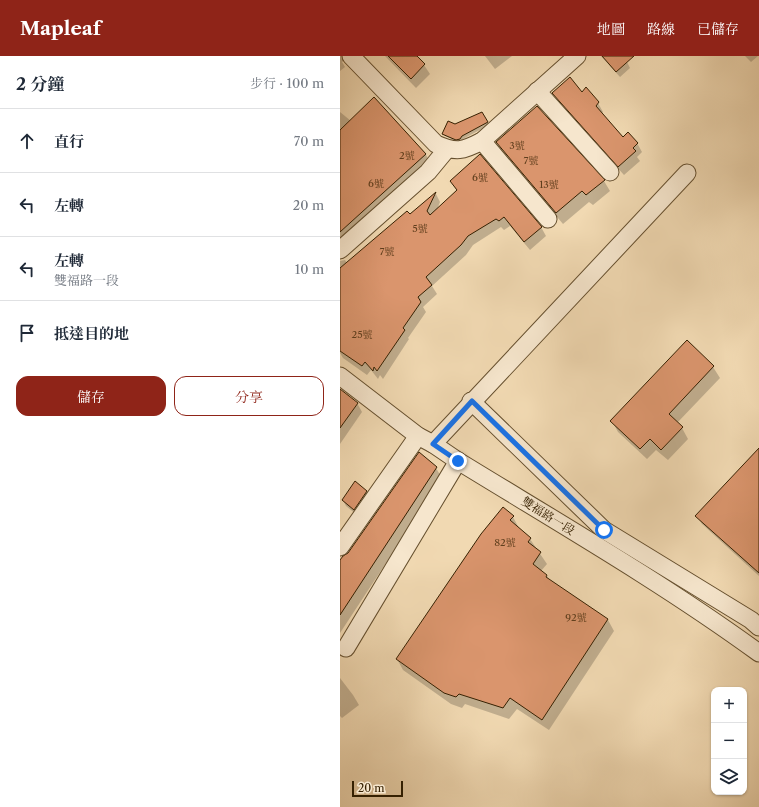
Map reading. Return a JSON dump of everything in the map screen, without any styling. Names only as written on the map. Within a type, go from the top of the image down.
[{"type":"street","points":[[351,56],[442,147],[466,150],[482,141],[577,56]]},
{"type":"street","points":[[537,91],[610,172]]},
{"type":"street","points":[[482,141],[548,219]]},
{"type":"street","points":[[340,250],[428,172],[442,147]]},
{"type":"street","points":[[433,444],[687,173]]},
{"type":"street","name":"雙福路一段","points":[[340,376],[418,436],[665,588],[759,653]]},
{"type":"street","points":[[472,401],[604,530],[751,620],[759,627]]},
{"type":"street","points":[[340,547],[418,436]]},
{"type":"street","points":[[346,648],[458,461]]},
{"type":"building","points":[[388,56],[417,56],[425,64],[411,79]]},
{"type":"building","points":[[602,56],[634,56],[616,72]]},
{"type":"building","points":[[570,77],[582,92],[586,87],[599,102],[596,106],[623,137],[628,132],[638,143],[633,148],[636,151],[618,167],[552,93]]},
{"type":"building","points":[[374,97],[426,154],[340,232],[340,130]]},
{"type":"building","points":[[537,106],[605,180],[586,195],[582,191],[556,213],[496,142]]},
{"type":"building","points":[[482,112],[488,122],[462,136],[460,139],[456,140],[442,134],[448,121],[455,124]]},
{"type":"building","points":[[480,154],[542,227],[524,242],[504,217],[499,221],[496,219],[468,236],[461,245],[426,277],[432,285],[418,297],[421,302],[403,328],[405,330],[377,371],[374,367],[373,371],[365,362],[362,366],[340,351],[340,268],[407,211],[410,214],[436,192],[427,211],[430,215],[457,190],[450,181]]},
{"type":"building","points":[[687,340],[714,366],[669,414],[683,427],[661,450],[650,439],[640,449],[610,421]]},
{"type":"building","points":[[340,389],[358,403],[340,428]]},
{"type":"building","points":[[759,448],[759,573],[695,516]]},
{"type":"building","points":[[419,452],[437,467],[340,615],[340,560],[348,553]]},
{"type":"building","points":[[355,481],[367,491],[354,510],[342,500]]},
{"type":"building","points":[[503,507],[514,516],[510,520],[531,538],[528,542],[541,552],[533,564],[547,575],[546,577],[608,619],[542,720],[510,698],[503,708],[459,694],[456,697],[444,693],[396,659],[481,534]]},
{"type":"route","points":[[458,461],[433,444],[472,401],[604,530]]}]
